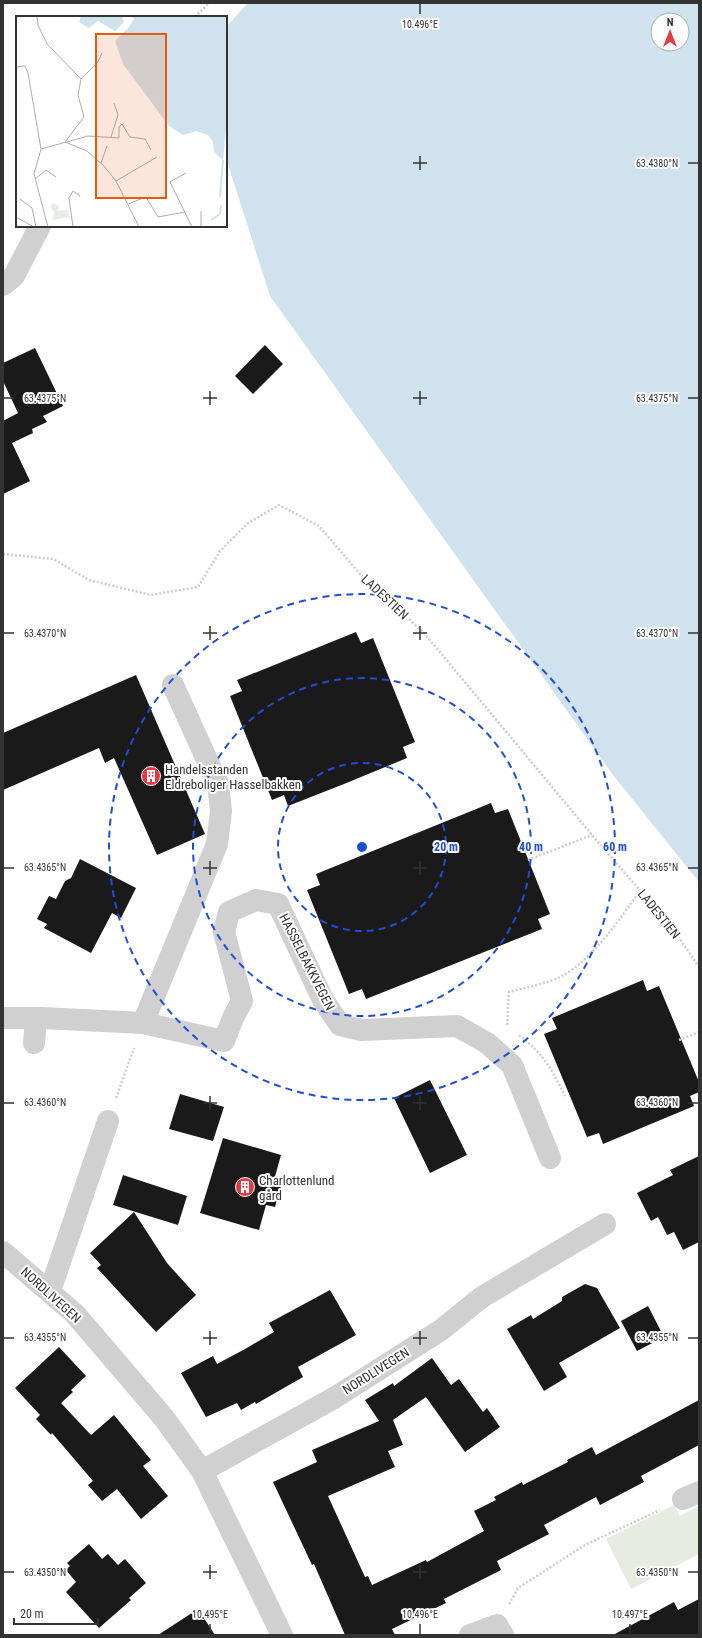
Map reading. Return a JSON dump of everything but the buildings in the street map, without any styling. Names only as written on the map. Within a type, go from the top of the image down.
[{"type":"street","points":[[3,285],[14,276],[39,227]]},
{"type":"street","points":[[143,1023],[217,844],[221,811],[218,784],[173,685]]},
{"type":"street","name":"HASSELBAKKVEGEN","points":[[3,1018],[143,1023],[224,1041],[233,1018],[242,1001],[224,932],[229,912],[256,900],[278,904],[323,1000],[340,1025],[362,1030],[457,1026],[487,1043],[512,1065],[550,1158]]},
{"type":"street","points":[[34,1043],[36,1018]]},
{"type":"street","points":[[50,1291],[108,1120]]},
{"type":"street","name":"NORDLIVEGEN","points":[[202,1471],[334,1398],[440,1330],[482,1297],[605,1224]]},
{"type":"street","name":"NORDLIVEGEN","points":[[3,1252],[76,1314],[154,1407],[202,1471],[282,1635]]},
{"type":"street","points":[[470,1635],[500,1630]]},
{"type":"path","points":[[196,16],[209,3]]},
{"type":"path","name":"LADESTIEN","points":[[3,554],[53,559],[89,580],[151,595],[198,587],[220,551],[248,523],[279,505],[319,526],[360,574],[424,633],[592,835],[671,926],[699,967]]},
{"type":"path","points":[[528,860],[592,835]]},
{"type":"path","points":[[507,1025],[509,992],[561,977],[579,965],[606,935],[640,890]]},
{"type":"path","points":[[108,1120],[143,1023]]},
{"type":"path","points":[[679,1040],[699,1032]]},
{"type":"path","points":[[500,1630],[518,1588],[585,1545],[691,1495]]},
{"type":"shaded area","points":[[674,1505],[680,1516],[699,1506],[699,1554],[631,1589],[606,1539]]},
{"type":"water","points":[[248,3],[699,3],[699,882],[613,775],[270,296],[227,161],[227,26]]},
{"type":"place","name":"Handelsstanden Eldreboliger Hasselbakken","points":[[151,776]]},
{"type":"place","name":"Charlottenlund gård","points":[[245,1187]]}]
